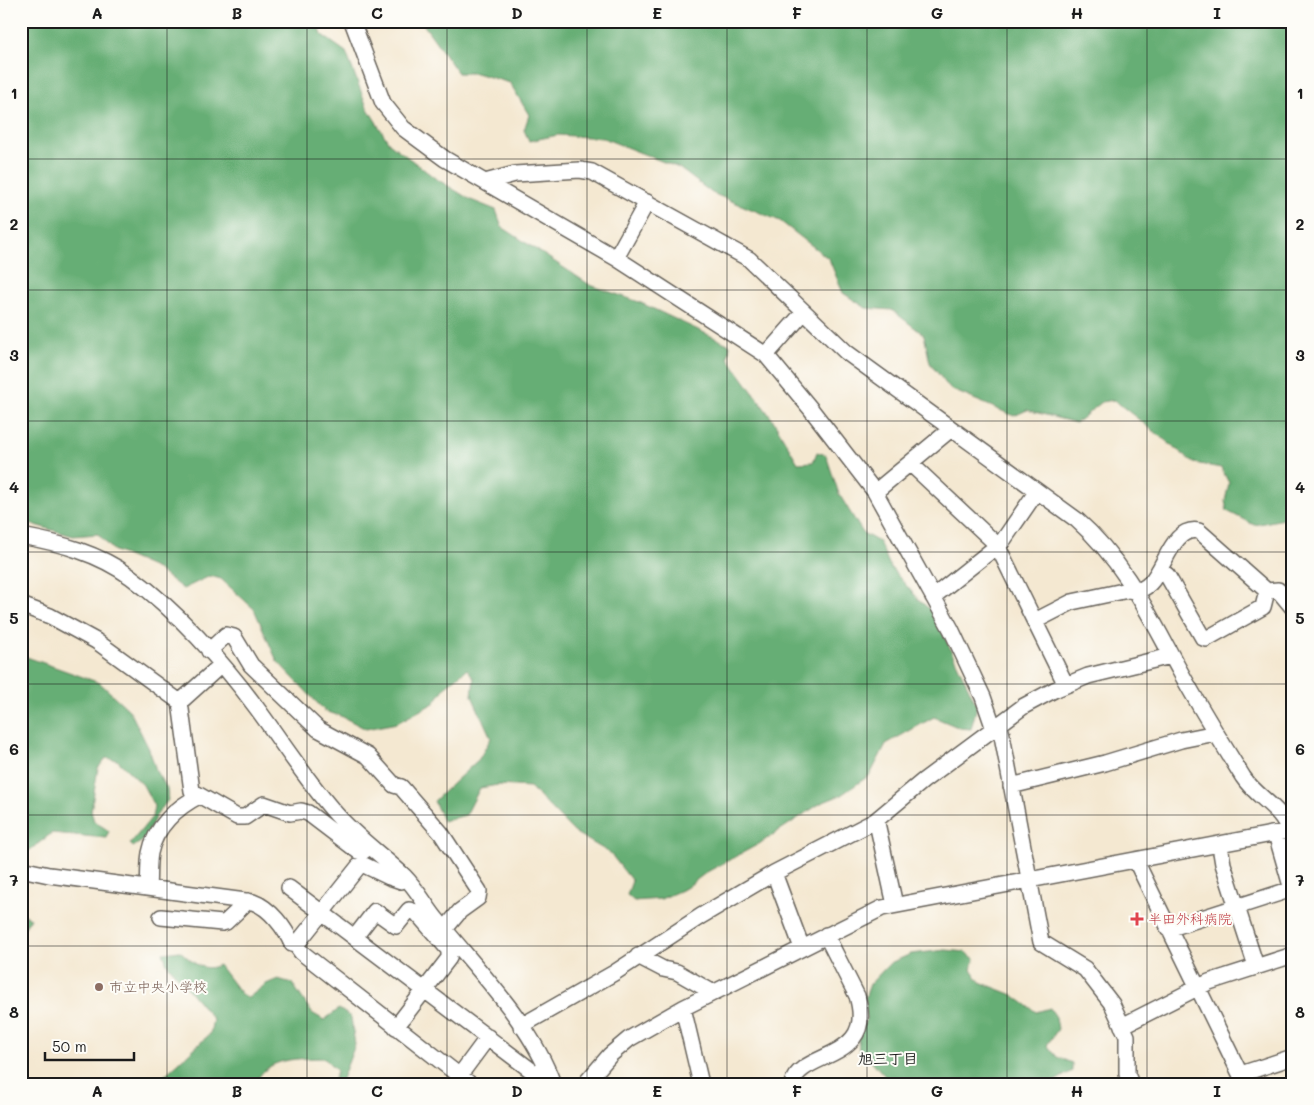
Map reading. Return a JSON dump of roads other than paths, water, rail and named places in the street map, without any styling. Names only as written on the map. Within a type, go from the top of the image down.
[{"type":"street","points":[[352,21],[374,80],[391,115],[403,128],[445,159],[616,258],[766,355],[875,492],[933,597],[997,727],[1011,786],[1041,942],[1085,968],[1112,1004],[1127,1036],[1127,1074],[1131,1084]]},
{"type":"street","points":[[485,182],[515,174],[580,170],[592,172],[749,259],[846,352],[1037,491],[1094,536],[1115,560],[1137,592],[1171,656],[1248,785],[1286,821],[1292,891],[1236,906],[1168,929]]},
{"type":"street","points":[[616,258],[647,202]]},
{"type":"street","points":[[766,355],[804,312]]},
{"type":"street","points":[[875,492],[951,429]]},
{"type":"street","points":[[911,464],[997,547],[1066,685]]},
{"type":"street","points":[[933,597],[997,547],[1037,491]]},
{"type":"street","points":[[1035,621],[1072,602],[1128,590],[1137,592],[1147,587],[1181,534],[1191,529],[1199,530],[1267,591],[1278,590],[1293,608]]},
{"type":"street","points":[[21,536],[78,549],[112,565],[152,594],[209,651],[254,704],[316,789],[340,818],[368,847],[406,878],[489,982],[521,1026],[549,1071],[553,1084],[543,1082],[488,1038],[289,888]]},
{"type":"street","points":[[1159,570],[1167,575],[1202,638],[1206,639],[1263,607],[1267,591]]},
{"type":"street","points":[[21,605],[50,616],[96,641],[180,702],[192,791],[199,796],[237,817],[245,817],[264,804],[290,813],[301,811],[308,813],[358,851],[364,851],[368,847]]},
{"type":"street","points":[[209,651],[226,635],[234,637],[251,665],[318,729],[368,756],[394,785],[401,787],[441,833],[479,891],[478,898],[460,911],[445,929]]},
{"type":"street","points":[[521,1026],[614,972],[774,873],[875,821],[923,781],[1024,706],[1088,676],[1171,656]]},
{"type":"street","points":[[180,702],[221,665]]},
{"type":"street","points":[[1011,786],[1105,763],[1181,740],[1216,733]]},
{"type":"street","points":[[148,888],[150,852],[160,831],[182,805],[199,796]]},
{"type":"street","points":[[875,821],[895,905]]},
{"type":"street","points":[[585,1084],[610,1055],[630,1039],[712,992],[882,908],[1220,846],[1286,832]]},
{"type":"street","points":[[1220,846],[1223,864],[1256,966]]},
{"type":"street","points":[[1136,861],[1243,1079],[1293,1057]]},
{"type":"street","points":[[296,945],[359,866],[364,865],[401,881],[406,878]]},
{"type":"street","points":[[21,869],[48,875],[261,905],[281,926],[292,944],[296,945],[301,952],[461,1081],[488,1038]]},
{"type":"street","points":[[774,873],[802,948]]},
{"type":"street","points":[[161,917],[222,923],[226,922],[248,902]]},
{"type":"street","points":[[355,937],[375,911],[396,926],[409,910],[416,912],[449,950],[449,958],[396,1027]]},
{"type":"street","points":[[792,1084],[794,1076],[801,1069],[840,1051],[850,1043],[858,1023],[860,1005],[857,996],[826,935]]},
{"type":"street","points":[[1122,1026],[1197,987],[1293,955]]},
{"type":"street","points":[[638,956],[664,969],[677,972],[712,992]]},
{"type":"street","points":[[683,1008],[700,1084]]},
{"type":"place","name":"半田外科病院","points":[[1137,919]]},
{"type":"place","name":"市立中央小学校","points":[[99,987]]},
{"type":"district","name":"旭三丁目","points":[[888,1059]]}]
